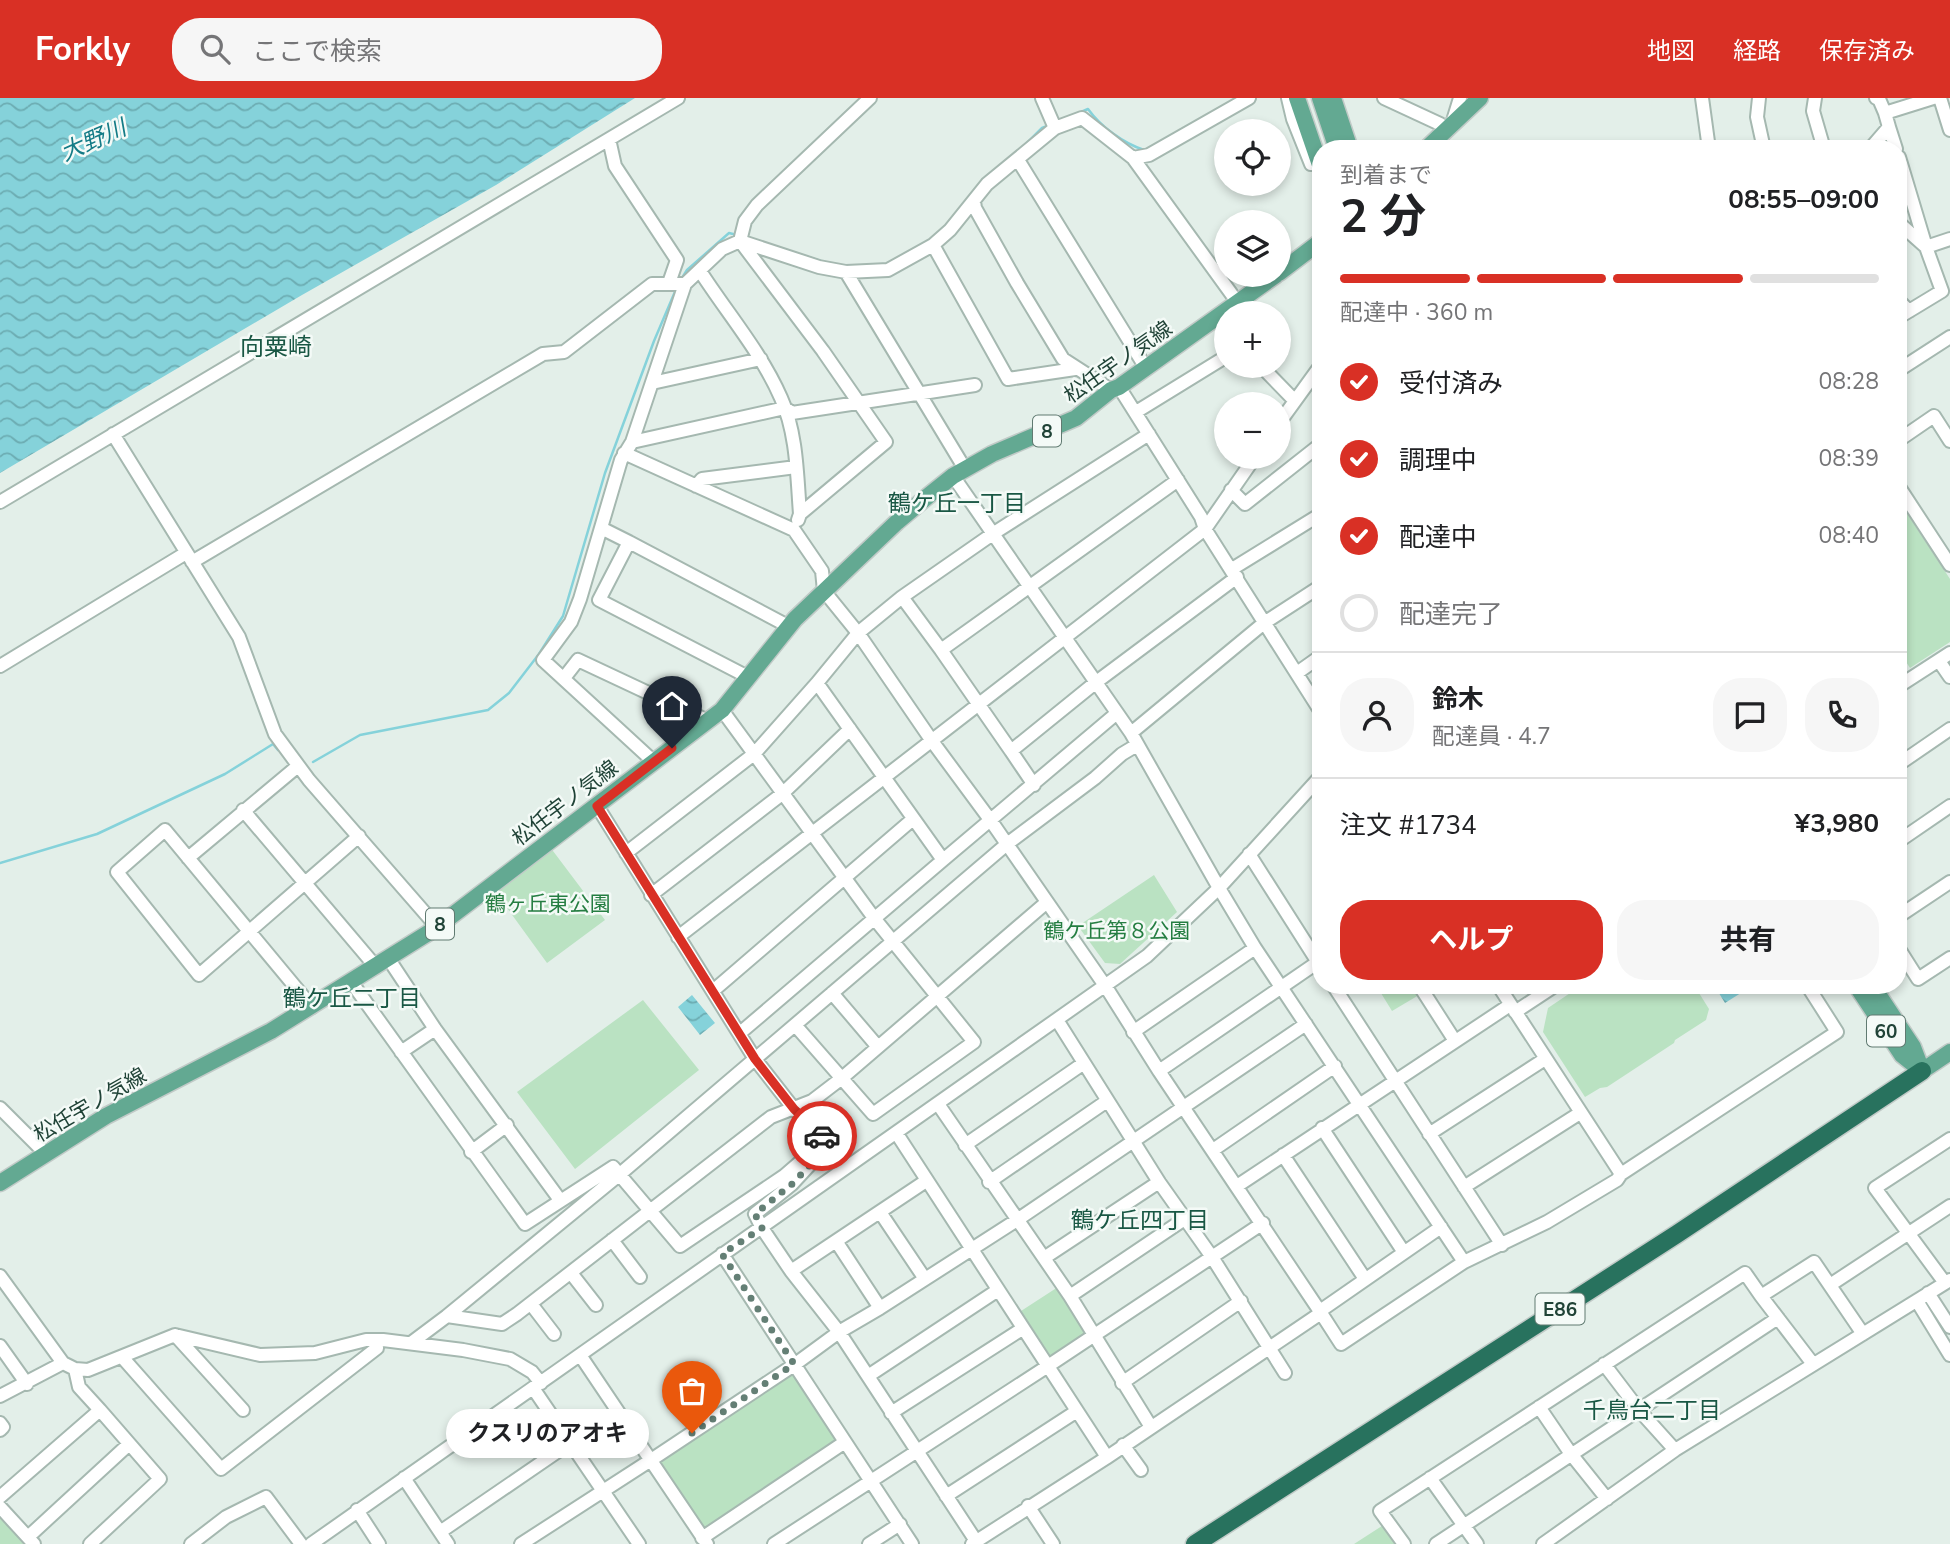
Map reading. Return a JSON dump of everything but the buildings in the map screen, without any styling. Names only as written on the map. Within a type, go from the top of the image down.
[{"type":"highway","name":"E86","points":[[1195,1544],[1665,1242],[1922,1070]]},
{"type":"main road","points":[[1297,98],[1313,140]]},
{"type":"main road","points":[[1307,98],[1316,140]]},
{"type":"main road","points":[[1320,98],[1341,140]]},
{"type":"main road","points":[[1333,98],[1343,140]]},
{"type":"main road","points":[[1435,140],[1480,98]]},
{"type":"main road","name":"松任宇ノ気線","points":[[1291,264],[1312,248]]},
{"type":"main road","name":"松任宇ノ気線","points":[[1241,301],[1260,287]]},
{"type":"main road","name":"松任宇ノ気線","points":[[0,1183],[106,1116],[271,1031],[352,983],[433,930],[722,710],[788,626],[897,522],[959,473],[992,454],[1076,418],[1214,320]]},
{"type":"main road","name":"60","points":[[1862,994],[1902,1055],[1922,1070]]},
{"type":"main road","name":"60","points":[[1878,994],[1913,1047],[1922,1070]]},
{"type":"main road","name":"60","points":[[1922,1070],[1950,1052]]},
{"type":"street","points":[[0,502],[678,98]]},
{"type":"street","points":[[0,666],[543,354],[565,352],[652,284],[678,283],[700,271],[722,249],[740,237],[745,221],[757,205],[870,98]]},
{"type":"street","points":[[1042,98],[1055,128]]},
{"type":"street","points":[[1133,158],[1149,155],[1249,98]]},
{"type":"street","points":[[1288,98],[1293,119],[1312,164]]},
{"type":"street","points":[[1340,98],[1352,140]]},
{"type":"street","points":[[1384,98],[1449,127],[1460,98]]},
{"type":"street","points":[[1702,98],[1708,140]]},
{"type":"street","points":[[1759,98],[1757,117],[1762,140]]},
{"type":"street","points":[[1815,98],[1813,111],[1822,140]]},
{"type":"street","points":[[1878,98],[1893,140]]},
{"type":"street","points":[[1885,113],[1933,98]]},
{"type":"street","points":[[1940,98],[1950,130]]},
{"type":"street","points":[[740,237],[819,267],[846,272],[888,270],[933,245],[950,230],[988,184],[1055,128],[1082,118],[1133,158],[1237,301]]},
{"type":"street","points":[[1878,140],[1889,127]]},
{"type":"street","points":[[609,139],[615,166],[677,260],[678,283],[652,383],[632,442],[624,453],[582,592],[571,622],[543,660],[654,762]]},
{"type":"street","points":[[1018,160],[1146,368]]},
{"type":"street","points":[[1907,184],[1942,291],[1907,312]]},
{"type":"street","points":[[974,201],[975,208],[1017,284],[1063,359],[1075,369],[1115,388],[1136,412],[1201,517],[1205,529],[1312,697]]},
{"type":"street","points":[[1907,230],[1926,247]]},
{"type":"street","points":[[740,237],[886,442],[800,514]]},
{"type":"street","points":[[1926,247],[1950,239]]},
{"type":"street","points":[[933,245],[1008,379],[1075,369]]},
{"type":"street","points":[[700,271],[761,359],[785,408],[796,467],[800,514],[794,530]]},
{"type":"street","points":[[846,272],[918,394],[994,533],[1134,739],[1255,947],[1464,1262]]},
{"type":"street","points":[[1907,365],[1950,337]]},
{"type":"street","points":[[652,383],[761,359]]},
{"type":"street","points":[[1136,412],[1214,364]]},
{"type":"street","points":[[1273,378],[1296,401]]},
{"type":"street","points":[[1291,407],[1312,378]]},
{"type":"street","points":[[632,442],[785,408],[792,413],[975,385]]},
{"type":"street","points":[[1907,435],[1934,416],[1950,441]]},
{"type":"street","points":[[113,434],[239,637],[272,730],[298,766],[431,920],[433,930]]},
{"type":"street","points":[[626,853],[754,754],[858,634],[902,597],[994,533],[1149,434]]},
{"type":"street","points":[[1231,490],[1245,504],[1312,451]]},
{"type":"street","points":[[624,453],[794,530],[822,571],[824,591],[858,634],[1106,987],[1133,1032],[1263,1223],[1341,1344],[1464,1262],[1558,1215],[1617,1180],[1622,1174],[1837,1032],[1813,994]]},
{"type":"street","points":[[696,486],[702,479],[796,467]]},
{"type":"street","points":[[678,937],[1205,529],[1246,469]]},
{"type":"street","points":[[941,650],[1178,480]]},
{"type":"street","points":[[1907,499],[1950,565]]},
{"type":"street","points":[[1011,751],[1235,573],[1312,520]]},
{"type":"street","points":[[601,528],[788,626]]},
{"type":"street","points":[[599,600],[629,542]]},
{"type":"street","points":[[582,592],[748,677]]},
{"type":"street","points":[[411,1343],[620,1174],[892,941],[1134,739],[1265,623],[1312,592]]},
{"type":"street","points":[[902,597],[1034,785]]},
{"type":"street","points":[[1907,681],[1945,657],[1950,677]]},
{"type":"street","points":[[564,678],[578,660],[708,721]]},
{"type":"street","points":[[1297,673],[1312,662]]},
{"type":"street","points":[[817,683],[943,860]]},
{"type":"street","points":[[722,710],[874,918],[974,1042],[873,1114],[795,1025]]},
{"type":"street","points":[[740,1033],[1117,713]]},
{"type":"street","points":[[651,895],[782,794],[850,729]]},
{"type":"street","points":[[1907,759],[1950,729]]},
{"type":"street","points":[[188,858],[298,766]]},
{"type":"street","points":[[311,1544],[1147,956],[1219,888],[1312,786]]},
{"type":"street","points":[[597,806],[755,1059],[794,1109],[830,1144],[792,1184],[755,1214],[791,1271],[839,1332],[974,1543],[1107,1457],[1441,1227]]},
{"type":"street","points":[[1907,836],[1950,806]]},
{"type":"street","points":[[243,810],[306,883],[382,963],[435,1029],[560,1200]]},
{"type":"street","points":[[714,990],[913,820]]},
{"type":"street","points":[[312,1007],[250,933],[165,830],[117,872],[199,975],[250,933],[359,836]]},
{"type":"street","points":[[1249,854],[1312,951]]},
{"type":"street","points":[[1907,911],[1950,882]]},
{"type":"street","points":[[447,1316],[502,1324],[531,1304],[771,1117],[812,1101],[842,1078],[1047,902]]},
{"type":"street","points":[[1133,1032],[1255,947]]},
{"type":"street","points":[[1907,962],[1918,979],[1950,958]]},
{"type":"street","points":[[1159,1071],[1282,985],[1312,968]]},
{"type":"street","points":[[352,983],[525,1224],[613,1167],[681,1246],[784,1176],[825,1139]]},
{"type":"street","points":[[832,993],[878,1047]]},
{"type":"street","points":[[1339,994],[1502,1245]]},
{"type":"street","points":[[1425,994],[1455,1041]]},
{"type":"street","points":[[1503,994],[1622,1174]]},
{"type":"street","points":[[1237,1186],[1455,1041],[1539,994]]},
{"type":"street","points":[[1056,1020],[1159,1182],[1212,1257],[1286,1373]]},
{"type":"street","points":[[521,1544],[651,1461],[839,1332],[1017,1220],[1306,1024]]},
{"type":"street","points":[[401,1052],[435,1029]]},
{"type":"street","points":[[1429,1134],[1545,1059]]},
{"type":"street","points":[[965,1145],[1084,1063]]},
{"type":"street","points":[[1213,1150],[1335,1066]]},
{"type":"street","points":[[989,1182],[1107,1101]]},
{"type":"street","points":[[937,1104],[1070,1296],[1151,1427]]},
{"type":"street","points":[[0,1108],[46,1154]]},
{"type":"street","points":[[1464,1187],[1580,1113]]},
{"type":"street","points":[[471,1152],[507,1125]]},
{"type":"street","points":[[1322,1128],[1403,1251]]},
{"type":"street","points":[[897,1134],[1107,1457]]},
{"type":"street","points":[[1542,1544],[1675,1450],[1947,1281],[1875,1188],[1950,1139]]},
{"type":"street","points":[[1283,1154],[1365,1279]]},
{"type":"street","points":[[791,1271],[926,1181]]},
{"type":"street","points":[[1044,1258],[1159,1182]]},
{"type":"street","points":[[1830,1285],[1950,1206]]},
{"type":"street","points":[[880,1212],[925,1279]]},
{"type":"street","points":[[1070,1296],[1186,1218]]},
{"type":"street","points":[[774,1544],[1263,1223]]},
{"type":"street","points":[[612,1240],[640,1276]]},
{"type":"street","points":[[836,1241],[880,1308]]},
{"type":"street","points":[[722,1254],[912,1544]]},
{"type":"street","points":[[1761,1296],[1814,1262],[1863,1334]]},
{"type":"street","points":[[571,1273],[596,1305]]},
{"type":"street","points":[[1404,1544],[1380,1511],[1745,1273],[1813,1364]]},
{"type":"street","points":[[0,1276],[69,1366],[79,1387],[160,1479],[90,1544]]},
{"type":"street","points":[[868,1376],[998,1290]]},
{"type":"street","points":[[1922,1297],[1950,1327]]},
{"type":"street","points":[[1922,1297],[1950,1355]]},
{"type":"street","points":[[1122,1383],[1241,1301]]},
{"type":"street","points":[[531,1304],[554,1334]]},
{"type":"street","points":[[1436,1544],[1778,1318]]},
{"type":"street","points":[[891,1413],[1022,1329]]},
{"type":"street","points":[[175,1335],[243,1410]]},
{"type":"street","points":[[0,1396],[69,1366],[88,1370],[175,1335],[260,1355],[315,1353],[375,1340],[510,1359],[532,1372],[537,1386],[570,1443],[639,1544]]},
{"type":"street","points":[[122,1357],[221,1469],[377,1348],[375,1340]]},
{"type":"street","points":[[0,1346],[27,1384]]},
{"type":"street","points":[[580,1355],[704,1541],[845,1442]]},
{"type":"street","points":[[1604,1364],[1639,1410],[1675,1450]]},
{"type":"street","points":[[1539,1407],[1571,1454],[1607,1499]]},
{"type":"street","points":[[0,1497],[100,1410]]},
{"type":"street","points":[[946,1496],[1077,1411]]},
{"type":"street","points":[[0,1423],[3,1427],[0,1430]]},
{"type":"street","points":[[440,1532],[570,1443]]},
{"type":"street","points":[[0,1507],[31,1541],[128,1445]]},
{"type":"street","points":[[1123,1445],[1141,1470]]},
{"type":"street","points":[[404,1478],[448,1544]]},
{"type":"street","points":[[1430,1478],[1477,1544]]},
{"type":"street","points":[[191,1544],[226,1517],[266,1497],[301,1544]]},
{"type":"street","points":[[1028,1506],[1054,1544]]},
{"type":"street","points":[[358,1510],[379,1544]]},
{"type":"street","points":[[869,1544],[900,1524]]},
{"type":"green space","points":[[1907,513],[1950,579],[1950,642],[1910,668],[1907,663]]},
{"type":"green space","name":"鶴ヶ丘東公園","points":[[550,847],[605,920],[547,963],[494,890]]},
{"type":"green space","name":"鶴ケ丘第８公園","points":[[1154,875],[1177,912],[1120,964],[1105,963],[1078,926]]},
{"type":"green space","points":[[1382,994],[1418,994],[1419,995],[1392,1011]]},
{"type":"green space","points":[[1569,994],[1700,994],[1709,1009],[1706,1020],[1674,1043],[1607,1087],[1585,1097],[1543,1032],[1548,1008]]},
{"type":"green space","points":[[643,1000],[699,1070],[575,1169],[517,1092]]},
{"type":"green space","points":[[1058,1287],[1088,1332],[1051,1357],[1021,1311]]},
{"type":"green space","points":[[792,1372],[838,1442],[703,1530],[657,1461]]},
{"type":"green space","points":[[0,1512],[28,1544],[0,1544]]},
{"type":"green space","points":[[1385,1524],[1399,1544],[1354,1544]]},
{"type":"water","name":"大野川","points":[[0,98],[635,98],[496,185],[302,295],[0,473]]},
{"type":"water","points":[[1720,994],[1739,994],[1725,1003]]},
{"type":"water","points":[[692,995],[715,1023],[700,1035],[678,1007]]},
{"type":"waterway","points":[[1081,112],[1088,109],[1113,134],[1144,150]]},
{"type":"waterway","points":[[1024,146],[1047,126]]},
{"type":"waterway","points":[[682,278],[687,270],[729,233],[737,235]]},
{"type":"waterway","points":[[773,246],[827,263]]},
{"type":"waterway","points":[[313,762],[360,735],[488,710],[509,693],[539,654],[563,616],[605,473],[677,287]]},
{"type":"waterway","points":[[0,863],[97,834],[225,774],[273,744],[278,750]]},
{"type":"way so far","points":[[692,1433],[794,1364],[722,1254],[762,1228],[755,1214],[792,1184],[830,1144],[822,1136]]},
{"type":"place","name":"クスリのアオキ","points":[[692,1433]]},
{"type":"district","name":"向粟崎","points":[[276,347]]},
{"type":"district","name":"鶴ケ丘一丁目","points":[[957,503]]},
{"type":"district","name":"鶴ケ丘二丁目","points":[[352,998]]},
{"type":"district","name":"鶴ケ丘四丁目","points":[[1140,1220]]},
{"type":"district","name":"千鳥台二丁目","points":[[1652,1410]]},
{"type":"route","points":[[672,748],[597,806],[755,1059],[794,1109],[822,1136]]}]
